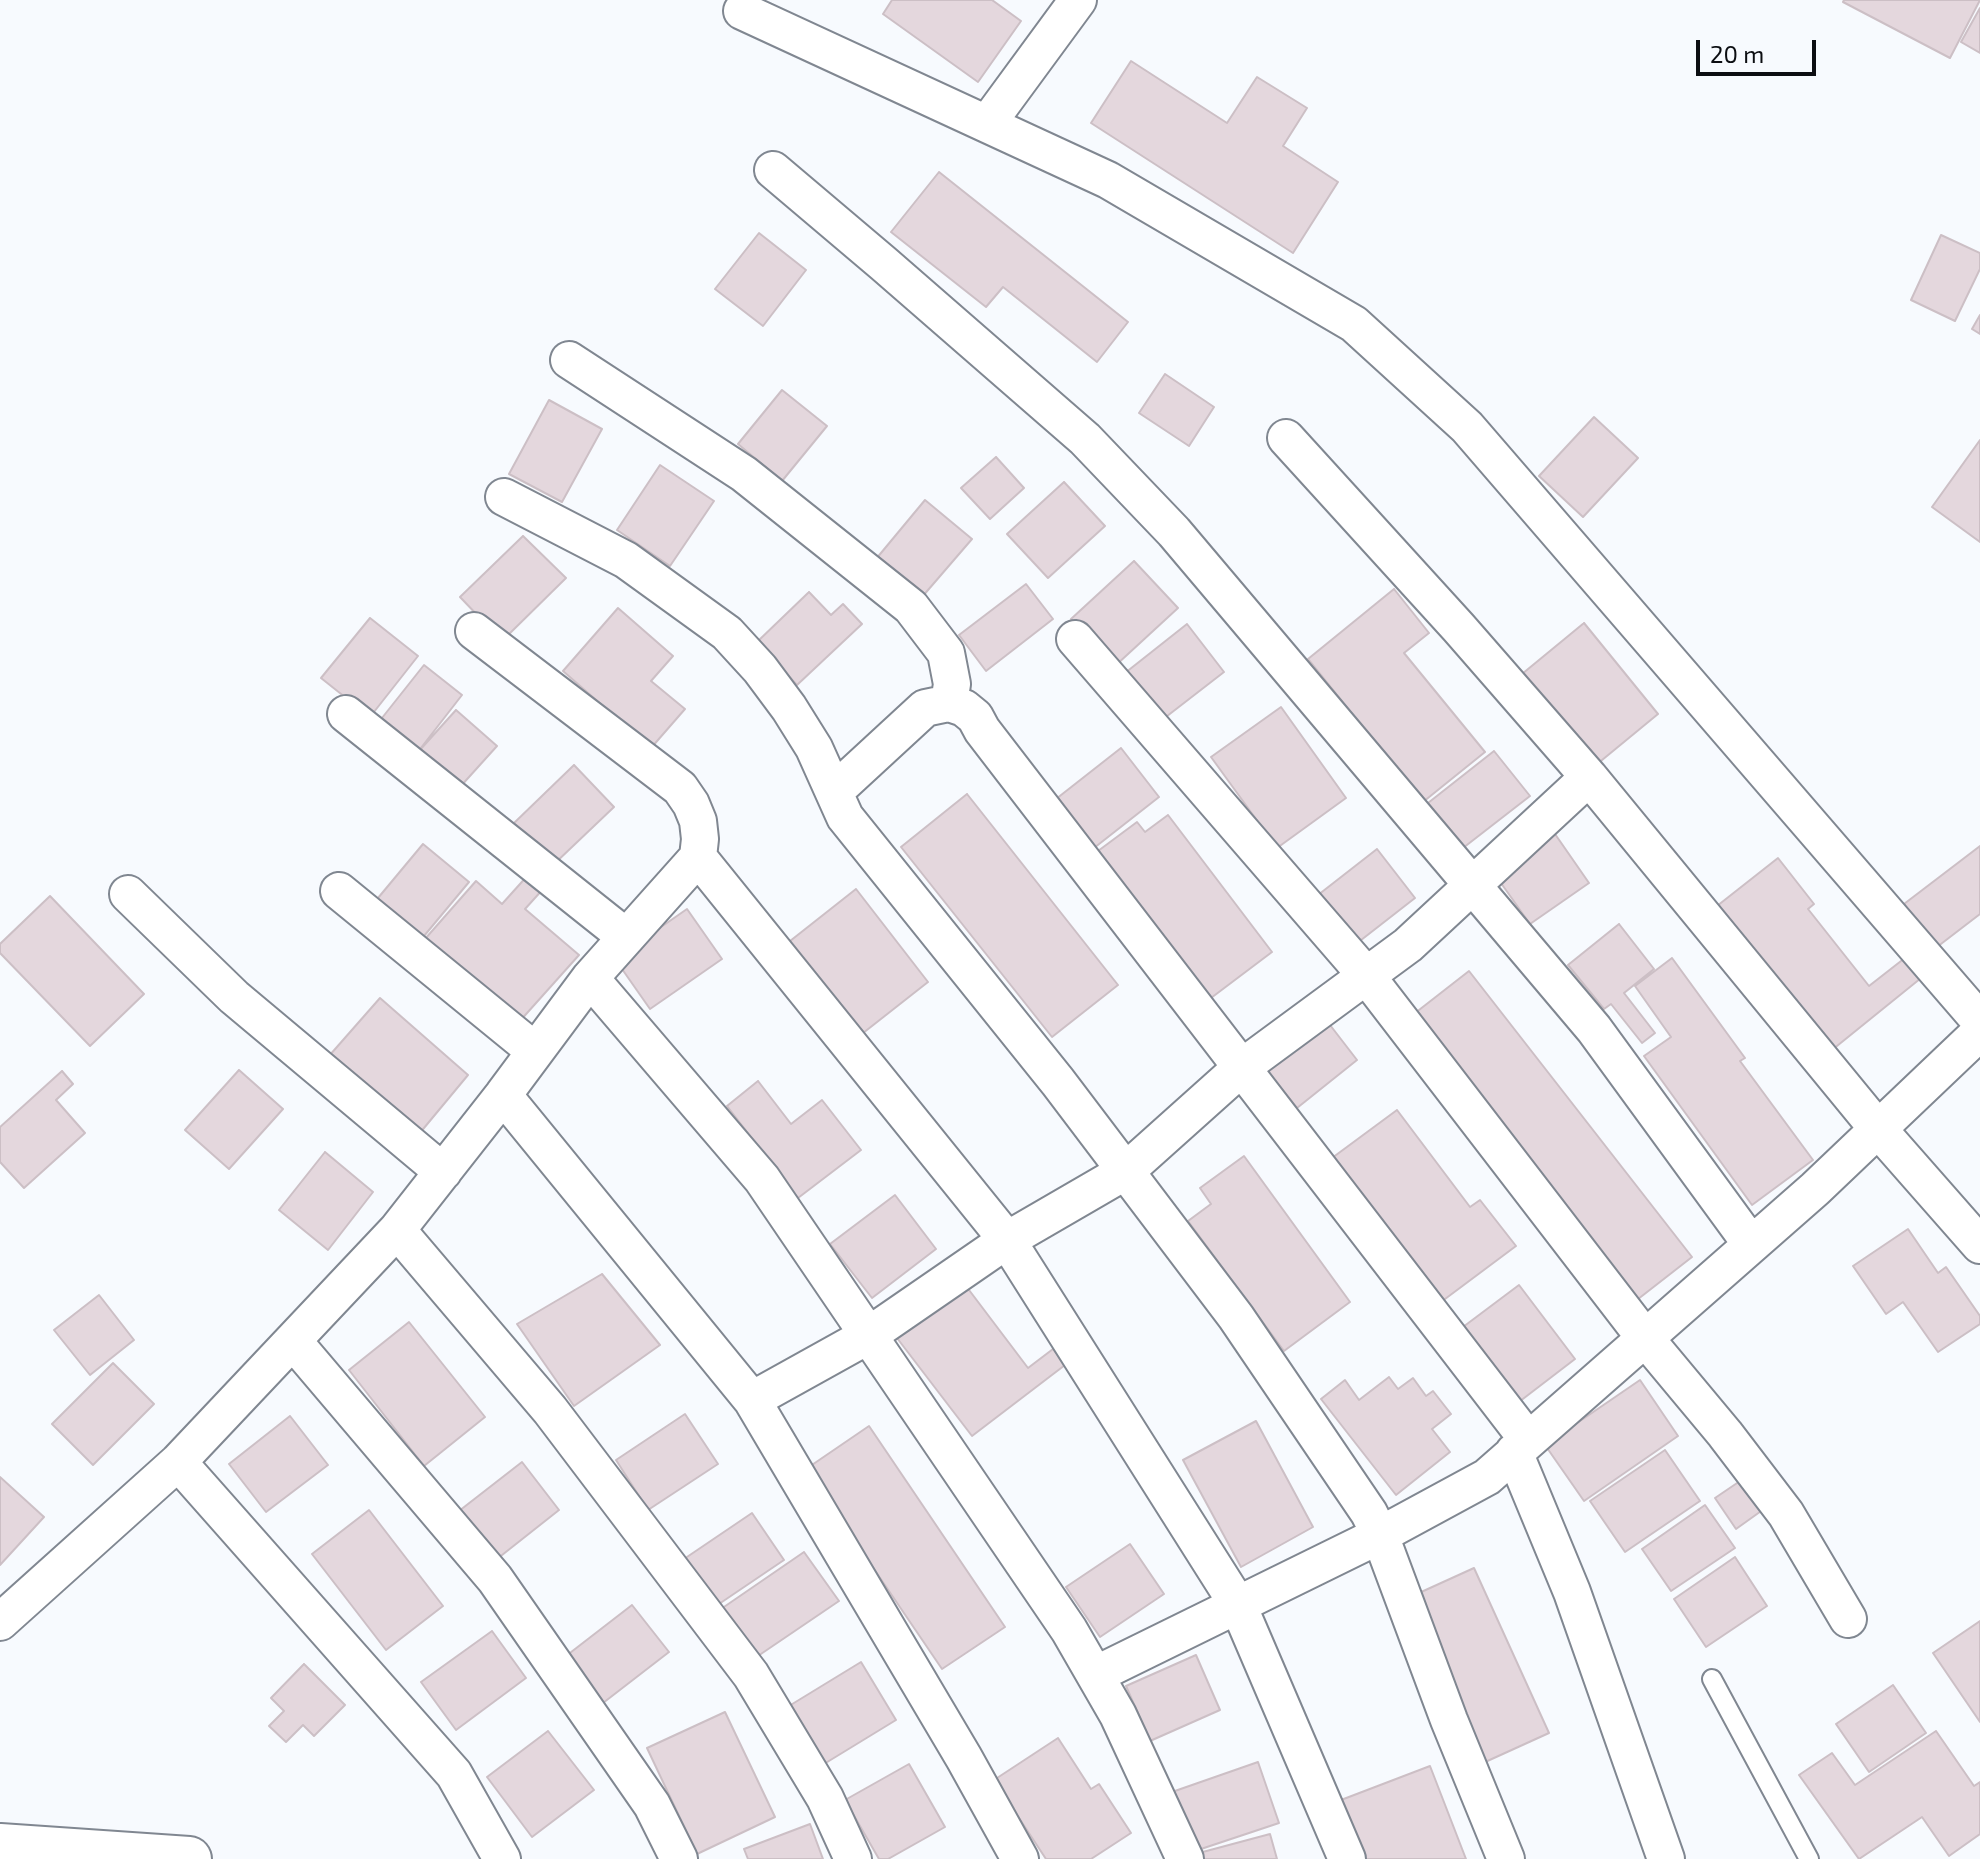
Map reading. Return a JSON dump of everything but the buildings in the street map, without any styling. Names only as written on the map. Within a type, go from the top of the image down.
[{"type":"street","points":[[987,124],[1078,0]]},
{"type":"street","points":[[742,11],[1108,180],[1354,324],[1467,427],[1980,1021]]},
{"type":"street","points":[[773,170],[1085,439],[1174,532],[1594,1029],[1751,1244]]},
{"type":"street","points":[[569,360],[744,474],[911,607],[946,653],[952,684],[949,703]]},
{"type":"street","points":[[1286,438],[1589,777],[1878,1129],[1980,1245]]},
{"type":"street","points":[[504,497],[626,560],[727,633],[760,669],[789,708],[814,748],[845,817],[1058,1082],[1236,1317],[1369,1513],[1506,1859]]},
{"type":"street","points":[[0,1622],[178,1462],[397,1230],[590,978],[698,857],[698,821],[680,788],[474,631]]},
{"type":"street","points":[[1075,639],[1365,974],[1645,1338],[1725,1434],[1786,1514],[1848,1619]]},
{"type":"street","points":[[835,791],[925,708],[949,703],[964,708],[975,717],[1241,1068],[1521,1446],[1666,1859]]},
{"type":"street","points":[[346,714],[626,937]]},
{"type":"street","points":[[752,1400],[869,1335],[1007,1240],[1126,1171],[1241,1068],[1408,945],[1589,777]]},
{"type":"street","points":[[698,857],[1007,1240],[1238,1605],[1347,1859]]},
{"type":"street","points":[[339,891],[535,1051]]},
{"type":"street","points":[[128,894],[234,997],[443,1172]]},
{"type":"street","points":[[590,978],[762,1179],[1069,1630],[1118,1715],[1185,1859]]},
{"type":"street","points":[[1095,1675],[1380,1535],[1487,1477],[1815,1189],[1980,1032]]},
{"type":"street","points":[[503,1095],[752,1400],[964,1758],[1020,1859]]},
{"type":"street","points":[[397,1230],[550,1410],[751,1675],[825,1798],[853,1859]]},
{"type":"street","points":[[293,1341],[495,1579],[652,1805],[679,1859]]},
{"type":"street","points":[[178,1462],[454,1774],[502,1859]]},
{"type":"street","points":[[0,1846],[189,1859]]},
{"type":"lane","points":[[1712,1679],[1809,1859]]}]
